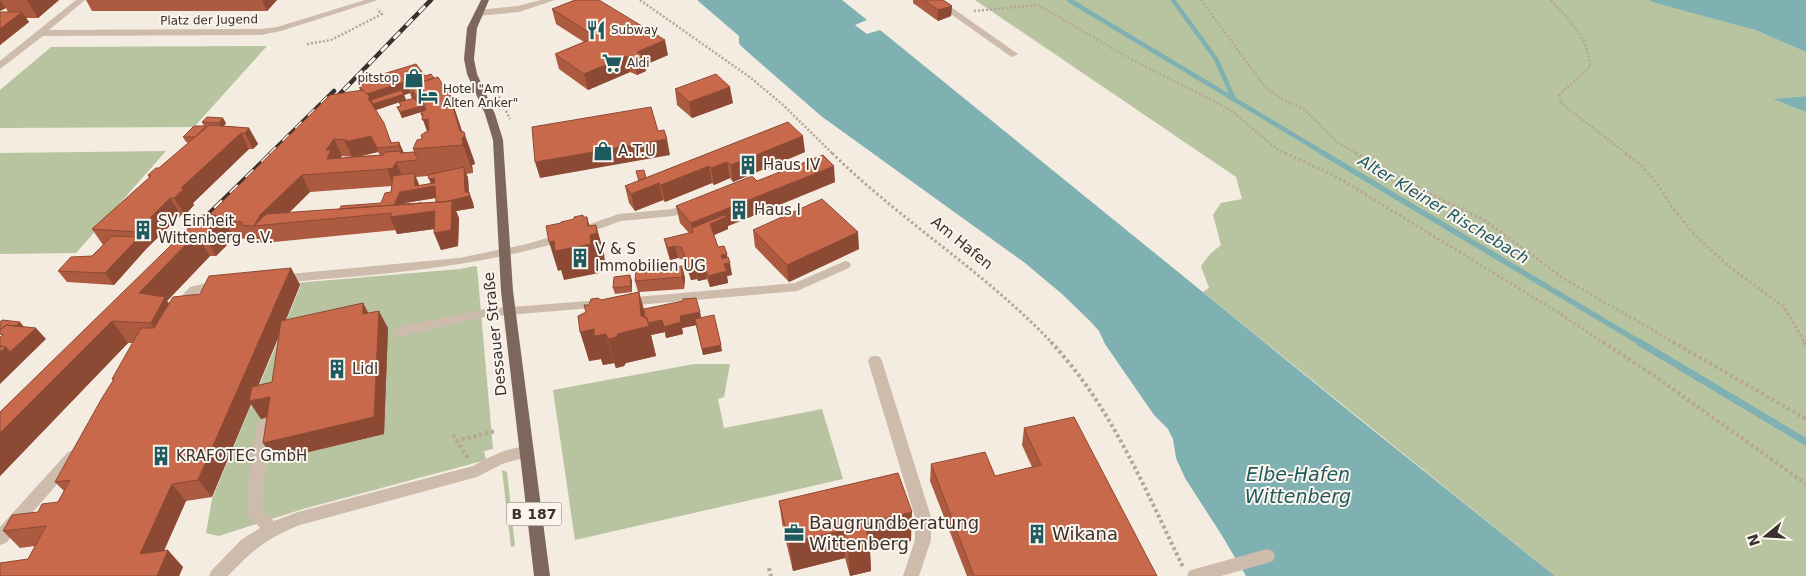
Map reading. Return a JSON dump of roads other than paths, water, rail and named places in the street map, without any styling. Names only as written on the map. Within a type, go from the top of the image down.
[{"type":"main road","name":"B 187","points":[[478,13],[485,0]]},
{"type":"main road","name":"Dessauer Straße","points":[[478,13],[470,35],[468,51],[470,67],[492,118],[498,140],[509,311],[542,576]]},
{"type":"street","points":[[0,66],[81,0]]},
{"type":"street","points":[[478,13],[519,9],[551,0]]},
{"type":"street","points":[[935,0],[1013,54]]},
{"type":"street","name":"Platz der Jugend","points":[[40,33],[261,32],[278,29],[372,1]]},
{"type":"street","points":[[271,279],[434,265],[539,245],[619,218],[674,212],[702,202]]},
{"type":"street","points":[[399,332],[484,313],[797,287],[845,266]]},
{"type":"street","points":[[167,317],[194,290],[213,284],[232,283]]},
{"type":"street","points":[[875,361],[923,517],[925,533],[911,576]]},
{"type":"street","points":[[264,424],[256,483],[255,513],[272,529]]},
{"type":"street","points":[[0,538],[36,495],[86,442]]},
{"type":"street","points":[[217,576],[247,545],[272,529],[298,519],[477,471],[498,459],[526,452]]},
{"type":"street","points":[[1189,572],[1267,556]]},
{"type":"water","name":"Elbe-Hafen Wittenberg","points":[[697,0],[842,0],[867,20],[855,25],[867,34],[880,30],[1555,576],[1246,576],[1185,478],[1176,458],[1173,439],[1168,429],[1154,415],[1105,344],[1099,331],[1090,321],[1062,294],[1025,263],[821,116],[741,46],[739,36]]},
{"type":"water","points":[[1649,0],[1806,0],[1806,52],[1755,30]]},
{"type":"water","points":[[1806,96],[1806,112],[1773,99]]},
{"type":"waterway","name":"Alter Kleiner Rischebach","points":[[1069,0],[1325,154]]},
{"type":"waterway","points":[[1173,0],[1216,59],[1234,99]]},
{"type":"waterway","name":"Alter Kleiner Rischebach","points":[[1323,153],[1641,343]]},
{"type":"waterway","name":"Alter Kleiner Rischebach","points":[[1639,342],[1806,442]]},
{"type":"railway","points":[[331,103],[431,0]]},
{"type":"railway","points":[[270,154],[334,91]]},
{"type":"railway","points":[[199,224],[272,153]]},
{"type":"place","name":"Subway","points":[[596,30]]},
{"type":"place","name":"Aldi","points":[[612,63]]},
{"type":"place","name":"pitstop","points":[[414,78]]},
{"type":"place","name":"Hotel \"Am Alten Anker\"","points":[[428,96]]},
{"type":"place","name":"A.T.U","points":[[603,151]]},
{"type":"place","name":"Haus IV","points":[[748,165]]},
{"type":"place","name":"Haus I","points":[[739,210]]},
{"type":"place","name":"SV Einheit Wittenberg e.V.","points":[[143,230]]},
{"type":"place","name":"V & S Immobilien UG","points":[[580,258]]},
{"type":"place","name":"Lidl","points":[[337,369]]},
{"type":"place","name":"KRAFOTEC GmbH","points":[[161,456]]},
{"type":"place","name":"Baugrundberatung Wittenberg","points":[[794,533]]},
{"type":"place","name":"Wikana","points":[[1037,534]]}]
